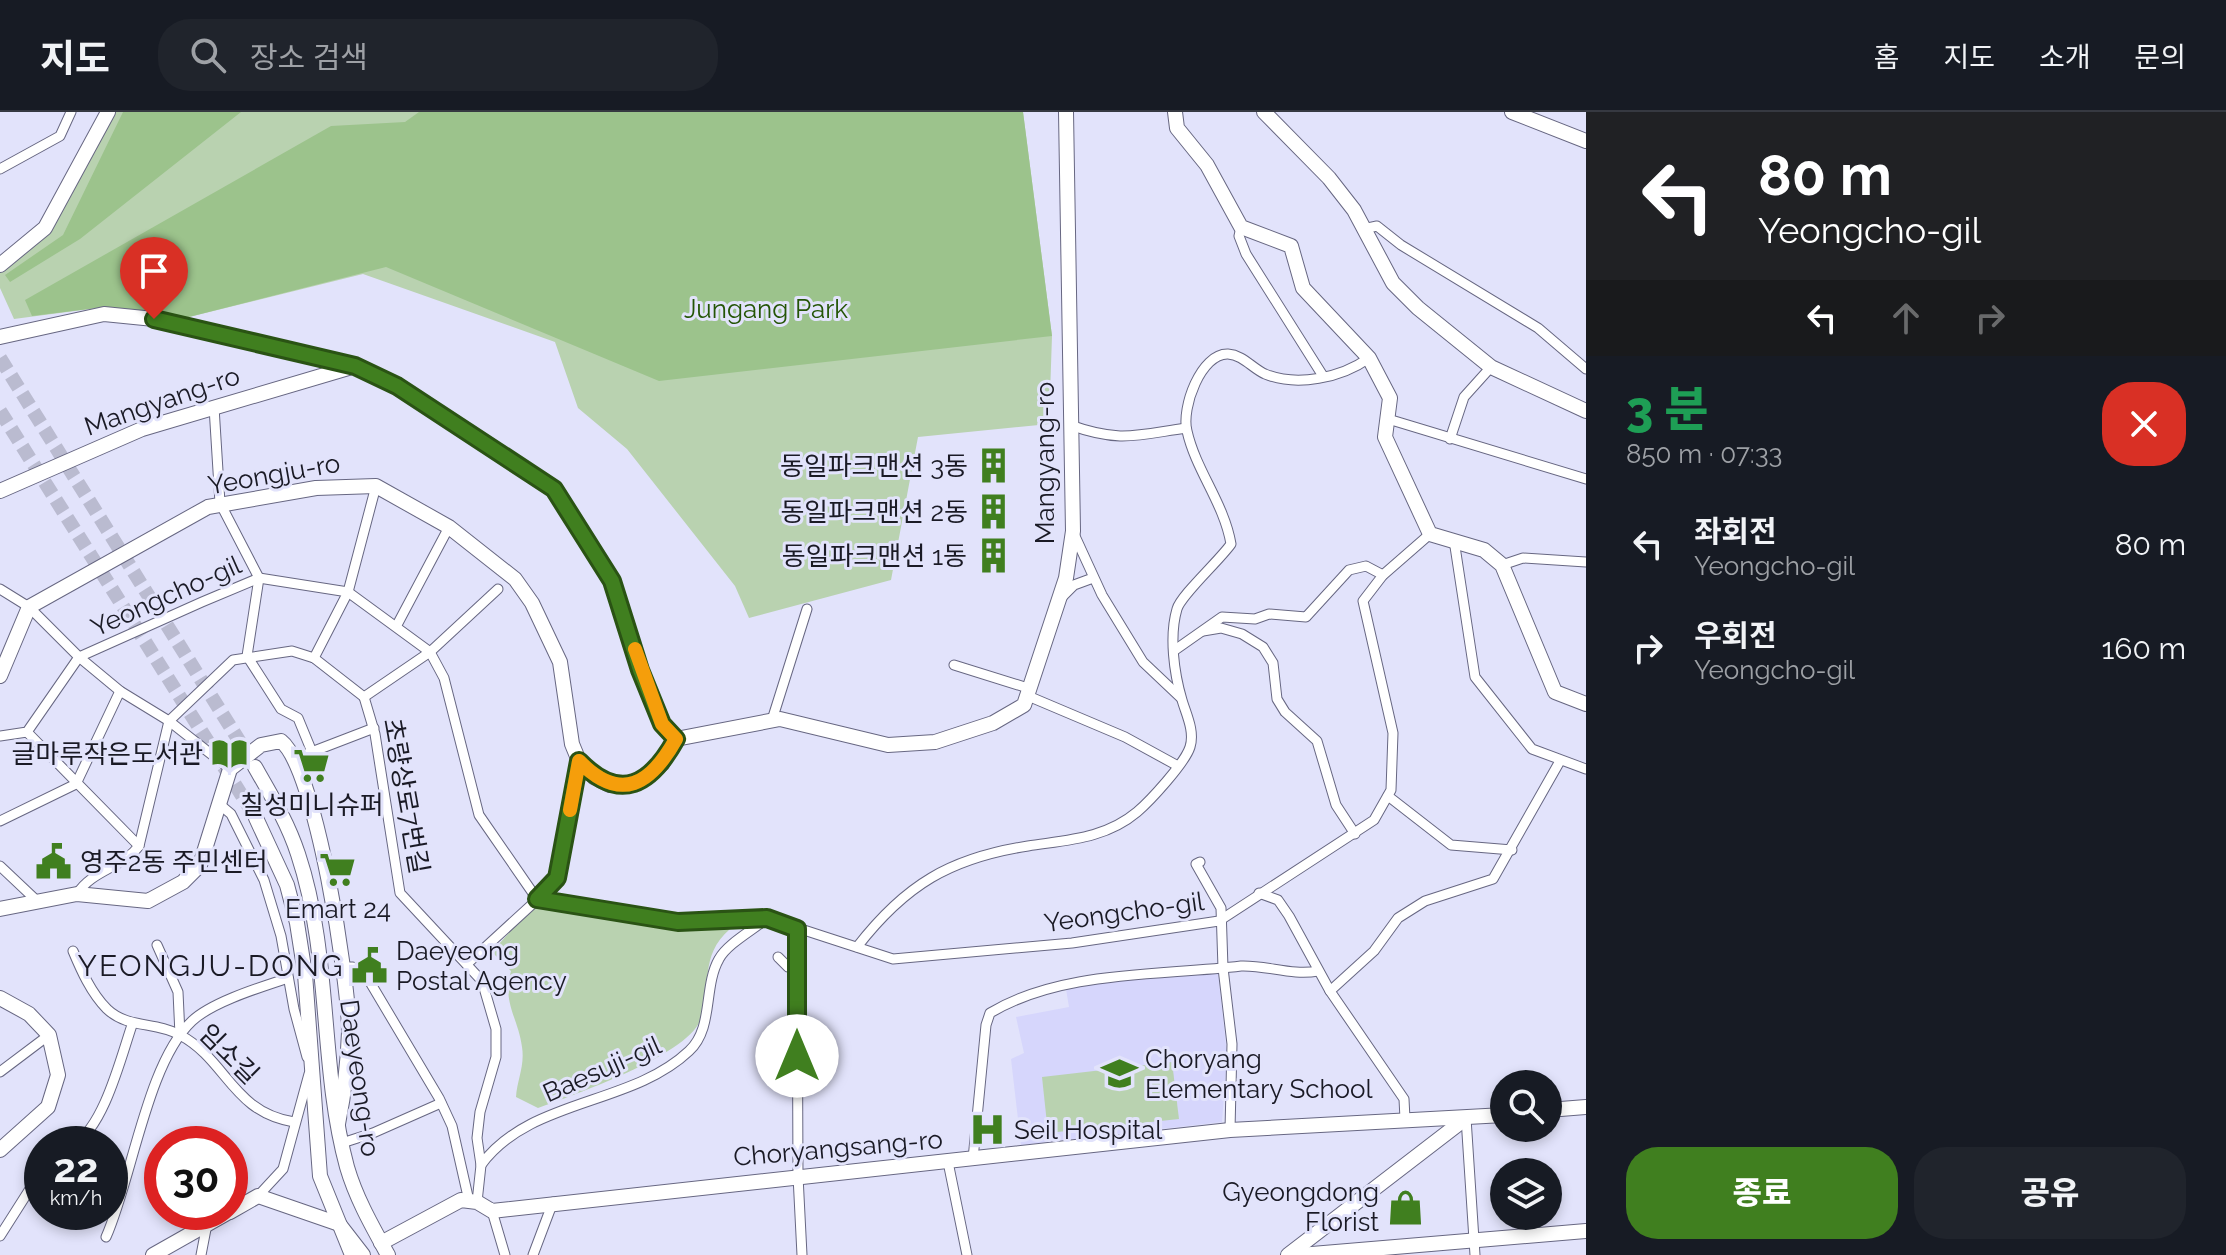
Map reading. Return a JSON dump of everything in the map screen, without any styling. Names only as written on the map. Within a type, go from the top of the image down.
[{"type":"street","points":[[0,169],[60,136],[71,112]]},
{"type":"street","points":[[0,265],[45,228],[108,112]]},
{"type":"street","name":"Mangyang-ro","points":[[1029,692],[1060,599],[1073,531],[1066,112]]},
{"type":"street","points":[[1175,112],[1177,128],[1207,165],[1241,227],[1291,246],[1303,288],[1369,358],[1390,398],[1385,437],[1430,534],[1484,550],[1502,565],[1555,692],[1586,704]]},
{"type":"street","points":[[1264,112],[1329,178],[1354,210],[1393,283],[1491,367],[1586,411]]},
{"type":"street","points":[[1512,112],[1586,141]]},
{"type":"street","points":[[1363,229],[1370,225],[1377,226],[1401,245],[1538,328],[1586,369]]},
{"type":"street","points":[[1241,227],[1239,236],[1246,254],[1323,376]]},
{"type":"street","points":[[0,337],[104,314],[189,326],[355,366],[397,386],[554,489],[612,581],[640,670],[662,724],[676,739]]},
{"type":"street","points":[[857,947],[917,884],[974,857],[1030,845],[1081,841],[1136,813],[1178,766],[1190,746],[1190,724],[1181,698],[1175,650],[1177,607],[1231,544],[1227,522],[1186,428],[1188,408],[1203,364],[1214,355],[1231,354],[1262,373],[1301,382],[1357,367],[1369,358]]},
{"type":"street","name":"Mangyang-ro","points":[[0,491],[142,429],[355,366]]},
{"type":"street","points":[[1450,439],[1464,397],[1491,367]]},
{"type":"street","points":[[214,407],[220,503],[259,578],[247,656],[281,709],[298,718],[312,752]]},
{"type":"street","points":[[1388,419],[1586,479]]},
{"type":"street","points":[[1070,425],[1118,438],[1143,438],[1186,428]]},
{"type":"street","points":[[314,658],[348,592],[376,486]]},
{"type":"street","name":"Yeongju-ro","points":[[29,607],[137,544],[220,503],[316,488],[376,486],[449,527],[515,579],[532,603],[560,662],[566,723],[579,761]]},
{"type":"street","points":[[397,625],[449,527]]},
{"type":"street","points":[[1073,531],[1093,578],[1143,662],[1181,698]]},
{"type":"street","name":"Yeongcho-gil","points":[[27,732],[79,657],[259,578],[348,592],[430,652],[444,678],[479,815],[537,899],[678,922],[767,918],[893,959],[966,955],[1219,921],[1374,820],[1388,796],[1394,760],[1393,733],[1363,601],[1383,575],[1430,534]]},
{"type":"street","points":[[1454,540],[1475,677],[1532,749],[1586,769]]},
{"type":"street","points":[[1502,565],[1523,558],[1586,562]]},
{"type":"street","points":[[1175,650],[1222,617],[1255,619],[1269,614],[1286,618],[1306,617],[1349,570],[1366,566],[1383,575]]},
{"type":"street","points":[[1060,599],[1074,585],[1093,578]]},
{"type":"street","points":[[0,589],[29,607],[79,657],[120,691],[169,721],[230,769]]},
{"type":"street","points":[[77,894],[85,882],[131,857],[139,846],[169,721],[233,660],[292,651],[314,658],[364,697],[430,652],[498,589]]},
{"type":"street","points":[[0,676],[29,607]]},
{"type":"street","points":[[772,720],[807,609]]},
{"type":"street","points":[[1203,631],[1221,628],[1242,634],[1263,647],[1273,663],[1277,699],[1285,712],[1317,741],[1336,805],[1355,834]]},
{"type":"street","points":[[954,665],[1029,692],[1178,766]]},
{"type":"street","points":[[0,821],[76,784],[120,691]]},
{"type":"street","points":[[579,761],[594,777],[610,785],[627,785],[647,777],[662,764],[676,739],[772,720],[787,720],[888,745],[935,742],[993,723],[1024,705],[1029,692]]},
{"type":"street","name":"초량상로7번길","points":[[364,697],[374,728],[400,893],[482,981],[496,1029],[496,1057],[480,1112],[477,1138],[481,1165],[473,1202]]},
{"type":"street","points":[[296,758],[374,728]]},
{"type":"street","points":[[0,736],[27,732],[139,846]]},
{"type":"street","points":[[0,909],[77,894],[148,901],[183,882],[200,865],[230,769],[240,759],[272,740],[281,741],[296,758],[318,838],[343,967],[349,1031],[338,1124]]},
{"type":"street","points":[[467,964],[557,878],[579,761]]},
{"type":"street","points":[[1330,991],[1374,951],[1398,918],[1425,901],[1493,879],[1560,761]]},
{"type":"street","name":"Daeyeong-ro","points":[[255,767],[298,854],[313,911],[342,1143],[364,1210],[383,1251]]},
{"type":"street","points":[[1388,796],[1451,845],[1512,850]]},
{"type":"street","points":[[218,803],[231,814],[264,880],[281,936],[288,978],[311,1068],[283,1169],[258,1196],[248,1202]]},
{"type":"street","name":"Daeyeong-ro","points":[[256,818],[287,885],[297,923],[305,974],[320,1176],[353,1255]]},
{"type":"street","points":[[1200,862],[1196,864],[1221,908],[1219,921],[1232,1044],[1230,1130]]},
{"type":"street","points":[[0,866],[36,900]]},
{"type":"street","points":[[1259,893],[1278,900],[1330,991],[1404,1099],[1405,1119]]},
{"type":"street","name":"Baesuji-gil","points":[[481,1165],[491,1152],[560,1110],[663,1070],[691,1049],[703,1028],[711,981],[720,956],[767,918]]},
{"type":"street","points":[[797,929],[798,1176],[802,1255]]},
{"type":"street","points":[[157,945],[178,992],[180,1035]]},
{"type":"street","name":"임소길","points":[[73,951],[83,973],[107,1009],[132,1025],[151,1025],[180,1035],[203,1053],[250,1106],[294,1122]]},
{"type":"street","points":[[778,957],[788,967]]},
{"type":"street","points":[[973,1159],[990,1013],[1006,1004],[1075,983],[1263,965],[1304,974],[1318,971]]},
{"type":"street","points":[[343,967],[364,972],[441,1103],[452,1126],[473,1202]]},
{"type":"street","points":[[106,1237],[122,1201],[138,1134],[180,1035],[194,1019],[288,978]]},
{"type":"street","points":[[0,998],[29,1014],[49,1035],[58,1075],[48,1107],[0,1150]]},
{"type":"street","points":[[92,1126],[99,1115],[132,1025]]},
{"type":"street","points":[[0,1072],[49,1035]]},
{"type":"street","points":[[331,1064],[337,1072],[347,1057]]},
{"type":"street","points":[[342,1143],[441,1103]]},
{"type":"street","points":[[1562,1109],[1586,1107]]},
{"type":"street","name":"Choryangsang-ro","points":[[492,1211],[1230,1130],[1490,1116]]},
{"type":"street","points":[[1466,1118],[1474,1248]]},
{"type":"street","points":[[1288,1255],[1466,1118]]},
{"type":"street","points":[[948,1162],[967,1255]]},
{"type":"street","points":[[258,1196],[339,1224]]},
{"type":"street","points":[[0,1236],[24,1198]]},
{"type":"street","points":[[383,1251],[461,1200],[492,1211],[505,1255]]},
{"type":"street","points":[[533,1255],[553,1202]]},
{"type":"street","points":[[153,1255],[197,1230]]},
{"type":"street","points":[[201,1255],[206,1230]]},
{"type":"street","points":[[1300,1255],[1474,1248],[1586,1231]]},
{"type":"shaded area","name":"Choryang Elementary School","points":[[1218,973],[1227,1054],[1222,1122],[1021,1145],[1011,1059],[1024,1053],[1016,1017],[1069,1007],[1066,989],[1076,985]]},
{"type":"green space","name":"Jungang Park","points":[[114,112],[1023,112],[1052,336],[1049,424],[918,437],[891,580],[749,618],[735,586],[627,449],[578,408],[555,342],[363,274],[185,318],[105,307],[14,319],[0,288],[0,270],[55,224]]},
{"type":"green space","points":[[123,112],[241,112],[80,239],[10,282],[5,275],[63,235]]},
{"type":"green space","name":"Jungang Park","points":[[419,112],[1023,112],[1052,336],[659,381],[386,267],[185,318],[105,307],[32,316],[25,300],[331,126],[405,122]]},
{"type":"green space","points":[[535,903],[684,929],[730,929],[713,951],[704,1008],[700,1021],[690,1034],[673,1048],[627,1073],[538,1108],[516,1097],[523,1054],[509,1001],[511,971],[492,952]]},
{"type":"green space","points":[[1172,1062],[1179,1119],[1048,1133],[1042,1077]]},
{"type":"tunnel","points":[[0,358],[253,763]]},
{"type":"tunnel","points":[[0,411],[256,818]]},
{"type":"slow traffic","points":[[570,810],[579,761],[594,777],[610,785],[627,785],[647,777],[662,764],[676,739],[662,724],[640,670],[635,649]]},
{"type":"place","name":"동일파크맨션 3동","points":[[994,466]]},
{"type":"place","name":"동일파크맨션 2동","points":[[994,512]]},
{"type":"place","name":"동일파크맨션 1동","points":[[993,556]]},
{"type":"place","name":"글마루작은도서관","points":[[229,754]]},
{"type":"place","name":"칠성미니슈퍼","points":[[312,766]]},
{"type":"place","name":"영주2동 주민센터","points":[[54,862]]},
{"type":"place","name":"Emart 24","points":[[338,870]]},
{"type":"place","name":"Daeyeong Postal Agency","points":[[370,966]]},
{"type":"place","name":"Choryang Elementary School","points":[[1119,1074]]},
{"type":"place","name":"Seil Hospital","points":[[988,1130]]},
{"type":"place","name":"Gyeongdong Florist","points":[[1405,1207]]},
{"type":"district","name":"YEONGJU-DONG","points":[[211,965]]},
{"type":"route","points":[[154,319],[355,366],[397,386],[496,448],[554,489],[578,522],[612,581],[640,670],[662,724],[676,739],[662,764],[647,777],[627,785],[610,785],[594,777],[579,761],[557,878],[537,899],[678,922],[767,918],[797,929],[797,1056]]}]
